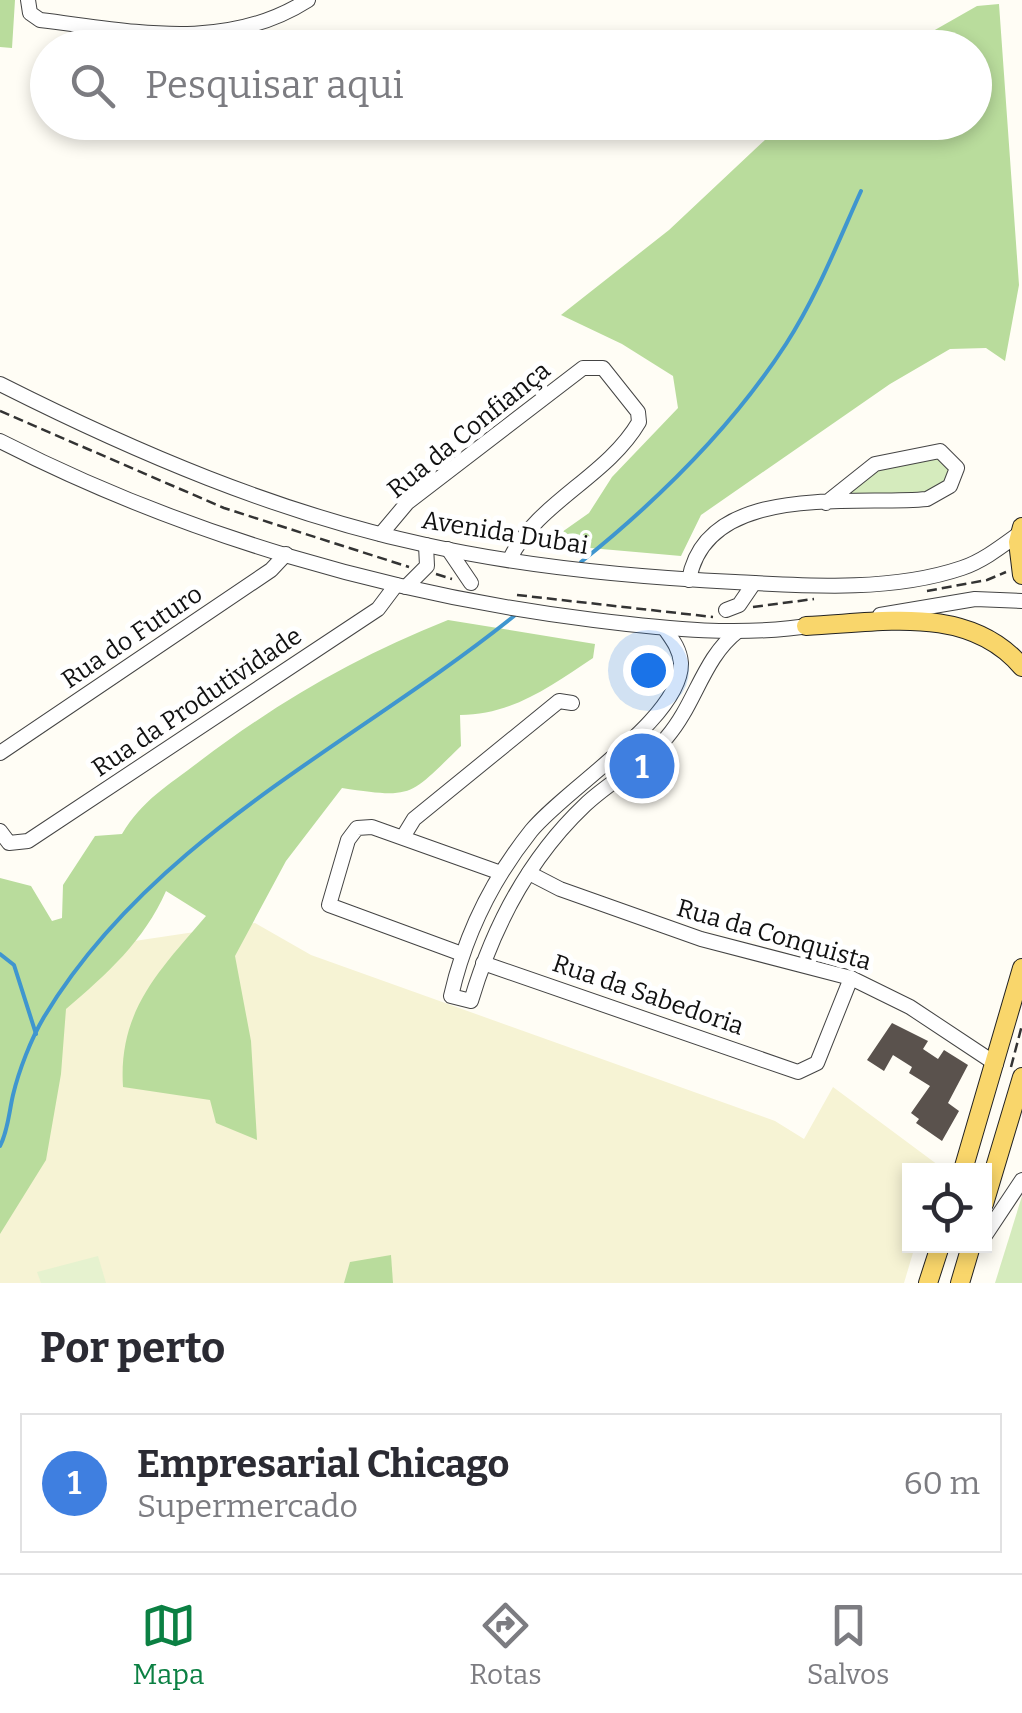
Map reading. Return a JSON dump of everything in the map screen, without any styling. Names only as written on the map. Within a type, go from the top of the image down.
[{"type":"main road","points":[[1021,530],[1022,575]]},
{"type":"main road","points":[[806,626],[910,620],[946,623],[1002,646],[1022,667]]},
{"type":"main road","points":[[965,1163],[1022,968]]},
{"type":"main road","points":[[992,1177],[1022,1076]]},
{"type":"main road","points":[[928,1283],[938,1253]]},
{"type":"main road","points":[[960,1283],[971,1253]]},
{"type":"street","points":[[28,0],[30,13],[40,20],[136,30]]},
{"type":"street","points":[[228,30],[257,25],[308,0]]},
{"type":"street","name":"Rua da Confiança","points":[[381,534],[408,503],[590,366],[604,368],[638,412],[639,422],[618,450],[519,541],[510,559]]},
{"type":"street","name":"Avenida Dubai","points":[[0,384],[88,429],[192,472],[381,534],[510,559],[689,580],[805,586],[918,579],[963,568],[1021,530]]},
{"type":"street","points":[[0,441],[108,491],[286,554],[401,586],[508,609],[664,629],[738,631],[806,626],[974,599],[1022,601]]},
{"type":"street","points":[[689,580],[705,543],[737,519],[766,507],[927,499],[950,486],[957,468],[940,452],[874,464],[826,503]]},
{"type":"street","name":"Rua da Produtividade","points":[[0,831],[14,844],[28,841],[378,609],[427,566],[426,545]]},
{"type":"street","points":[[448,549],[471,583]]},
{"type":"street","name":"Rua do Futuro","points":[[0,752],[278,566],[286,554]]},
{"type":"street","points":[[726,610],[739,605],[754,584]]},
{"type":"street","points":[[664,629],[680,653],[681,667],[654,718],[563,796],[501,873],[462,954],[451,996],[472,1001],[504,914],[529,872],[584,806],[666,739],[715,654],[738,631]]},
{"type":"street","points":[[404,837],[414,819],[559,702],[572,702]]},
{"type":"street","points":[[462,954],[330,905],[348,840],[357,828],[372,827],[501,873]]},
{"type":"street","name":"Rua da Conquista","points":[[529,872],[560,889],[701,939],[850,978],[910,1007],[996,1064]]},
{"type":"street","name":"Rua da Sabedoria","points":[[483,963],[798,1072],[817,1064],[850,978]]},
{"type":"street","points":[[992,1225],[1022,1180]]},
{"type":"shaded area","points":[[255,923],[311,955],[775,1121],[804,1139],[833,1087],[935,1163],[902,1163],[902,1253],[913,1253],[904,1283],[0,1283],[0,1139],[54,953]]},
{"type":"green space","points":[[0,0],[15,0],[12,48],[0,47]]},
{"type":"green space","points":[[999,4],[1019,285],[1005,361],[986,348],[950,349],[890,384],[701,515],[681,556],[545,544],[589,513],[612,477],[678,408],[673,376],[622,344],[561,315],[669,230],[765,140],[992,140],[992,30],[935,30],[977,6]]},
{"type":"green space","points":[[940,455],[949,461],[953,477],[935,493],[840,499],[870,472]]},
{"type":"green space","points":[[448,620],[595,644],[593,658],[514,704],[460,715],[461,746],[409,790],[384,793],[342,788],[286,861],[235,956],[251,1041],[257,1140],[216,1123],[210,1100],[123,1087],[127,1035],[135,1013],[158,974],[206,916],[166,891],[136,941],[66,1009],[61,1074],[46,1160],[0,1234],[0,878],[31,886],[52,921],[62,918],[63,885],[95,836],[122,834],[157,794],[229,739],[289,700],[350,665]]},
{"type":"green space","points":[[1022,1196],[1022,1283],[995,1283]]},
{"type":"green space","points":[[391,1255],[393,1283],[344,1283],[350,1262]]},
{"type":"green space","points":[[98,1256],[106,1283],[41,1283],[37,1272]]},
{"type":"building","points":[[892,1023],[928,1041],[923,1049],[938,1059],[944,1050],[968,1065],[948,1103],[959,1111],[942,1141],[916,1123],[919,1119],[911,1113],[930,1086],[909,1073],[912,1067],[893,1055],[884,1071],[867,1060]]},
{"type":"waterway","points":[[581,562],[692,461],[765,374],[808,307],[861,191]]},
{"type":"waterway","points":[[0,1146],[22,1065],[44,1017],[89,953],[141,896],[260,797],[514,616]]},
{"type":"waterway","points":[[0,954],[14,965],[36,1034]]},
{"type":"place","name":"Empresarial Chicago","points":[[642,766]]}]
